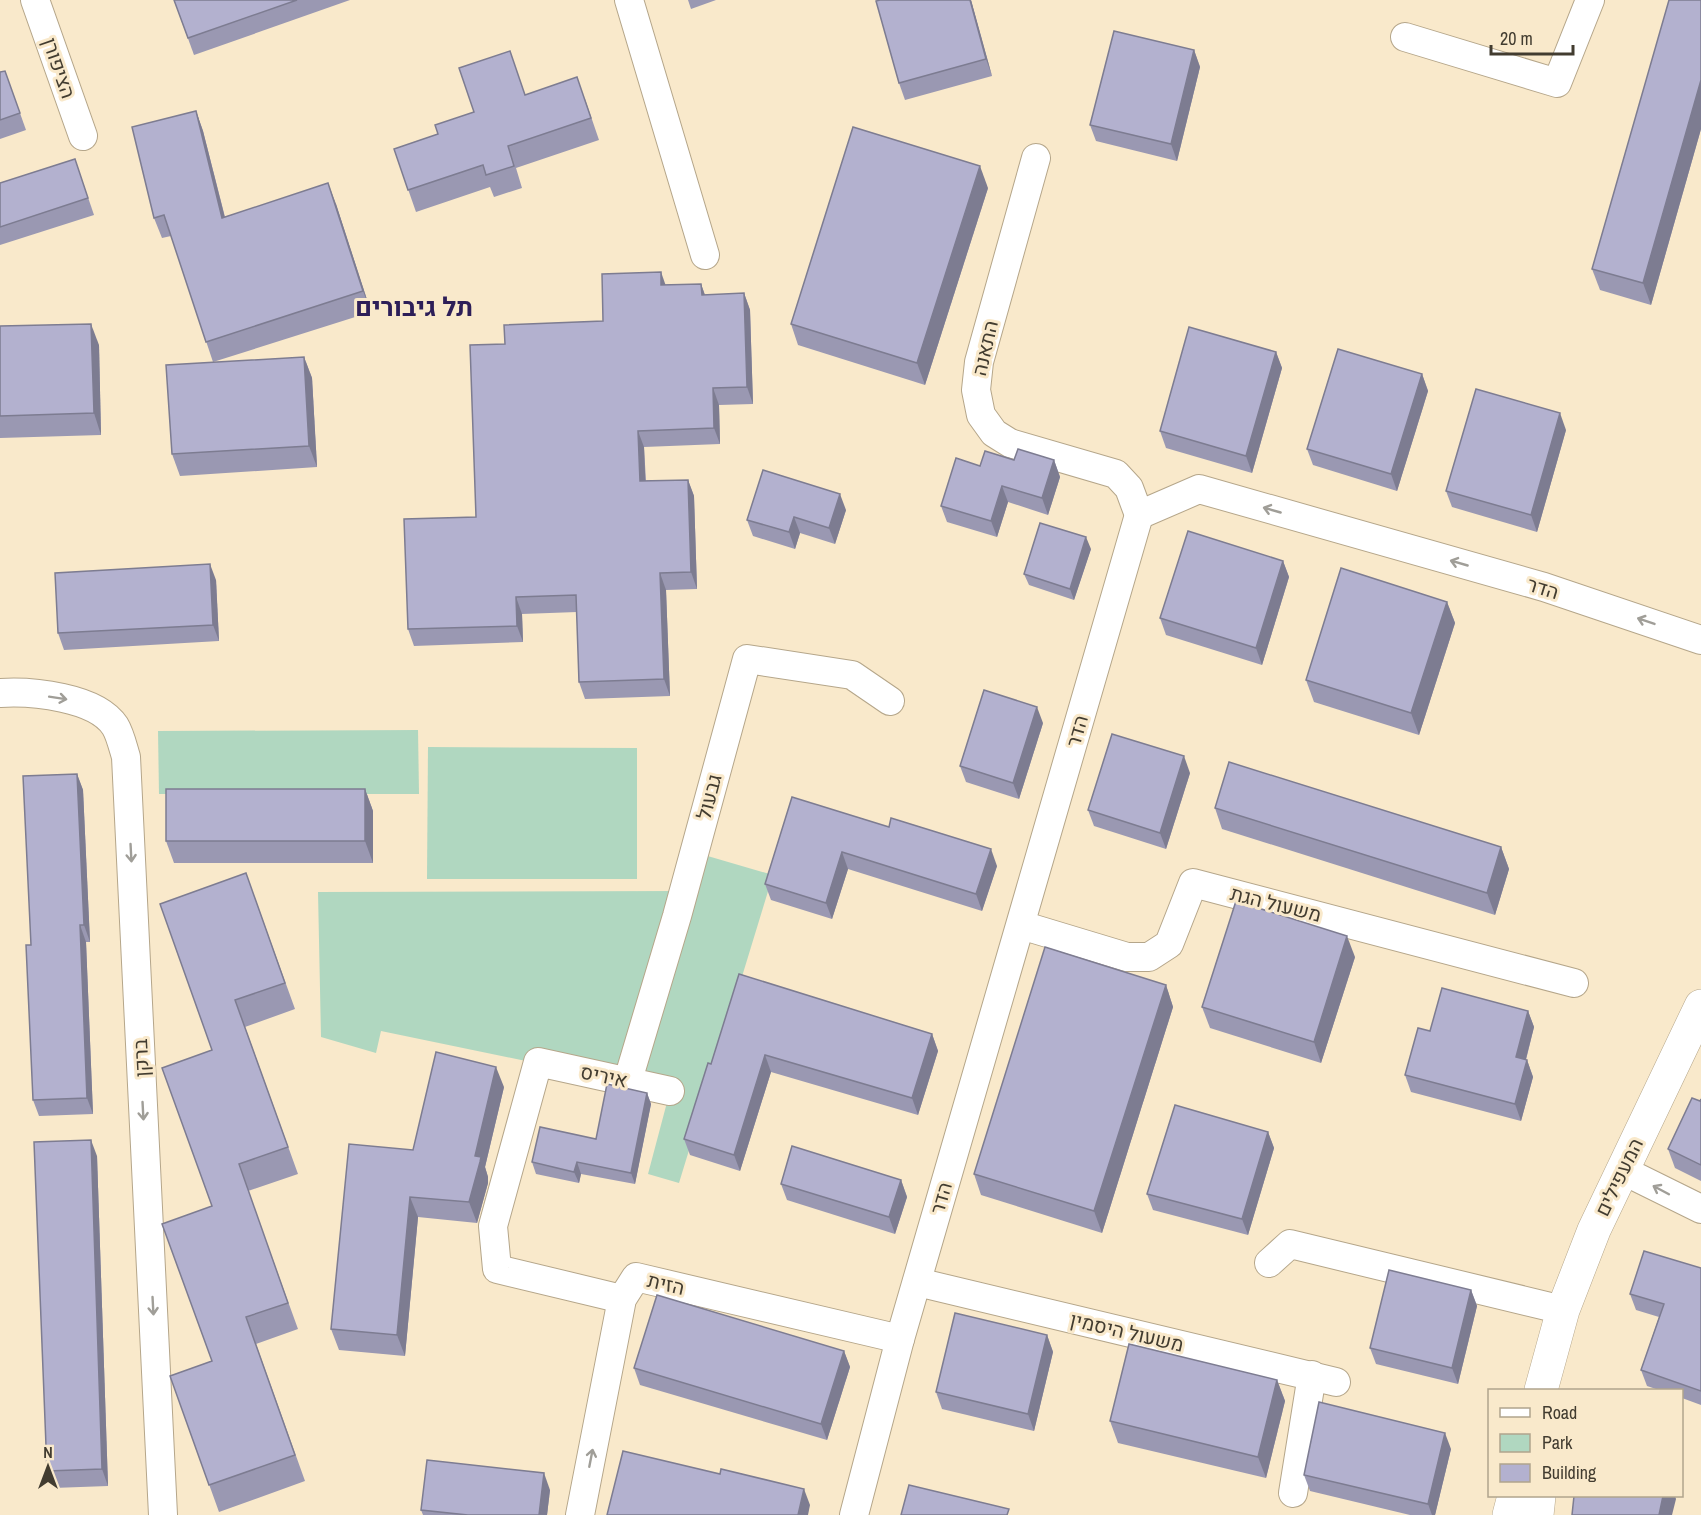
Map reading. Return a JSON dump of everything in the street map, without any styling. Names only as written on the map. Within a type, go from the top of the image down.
[{"type":"street","name":"הציפורן","points":[[35,0],[83,135]]},
{"type":"street","points":[[629,0],[705,255]]},
{"type":"street","points":[[1406,37],[1557,83],[1590,0]]},
{"type":"street","name":"התאנה","points":[[1036,158],[980,362],[976,390],[981,415],[994,433],[1010,443],[1116,474],[1129,488],[1139,515]]},
{"type":"street","name":"הדר","points":[[854,1515],[900,1339],[1139,515],[1199,489],[1544,587],[1701,640]]},
{"type":"street","name":"גבעול","points":[[628,1080],[677,916],[747,659],[852,675],[890,701]]},
{"type":"street","name":"ברקן","points":[[0,693],[25,692],[83,702],[114,725],[126,757],[163,1515]]},
{"type":"street","name":"משעול הגת","points":[[1021,925],[1127,957],[1149,957],[1170,944],[1193,883],[1574,983]]},
{"type":"street","name":"המעפילים","points":[[1540,1389],[1563,1310],[1594,1230],[1701,1006]]},
{"type":"street","name":"איריס","points":[[629,1288],[564,1285],[497,1269],[493,1226],[538,1062],[670,1091]]},
{"type":"street","points":[[1622,1170],[1701,1209]]},
{"type":"street","points":[[1269,1263],[1290,1244],[1563,1310]]},
{"type":"street","name":"משעול היסמין","points":[[917,1282],[1324,1379],[1293,1493]]},
{"type":"street","name":"הזית","points":[[580,1515],[629,1288],[900,1339]]},
{"type":"street","name":"המעפילים","points":[[1547,1389],[1550,1353]]},
{"type":"street","points":[[1509,1515],[1514,1497]]},
{"type":"street","points":[[1537,1515],[1539,1497]]},
{"type":"green space","points":[[418,730],[419,794],[159,794],[158,731]]},
{"type":"green space","points":[[428,747],[637,748],[637,879],[427,879]]},
{"type":"green space","points":[[694,852],[773,875],[679,1183],[648,1174],[670,1091],[381,1031],[376,1053],[321,1037],[318,892],[683,891]]},
{"type":"building","points":[[174,0],[297,0],[188,38]]},
{"type":"building","points":[[970,0],[986,59],[899,83],[876,1]]},
{"type":"building","points":[[1669,0],[1701,0],[1701,80],[1643,283],[1592,269]]},
{"type":"building","points":[[1114,31],[1194,50],[1171,144],[1090,125]]},
{"type":"building","points":[[510,51],[525,95],[577,77],[591,118],[508,146],[514,166],[486,175],[483,165],[408,190],[394,149],[438,134],[435,125],[474,112],[459,68]]},
{"type":"building","points":[[5,71],[20,113],[0,120],[0,72]]},
{"type":"building","points":[[196,111],[222,218],[328,183],[363,291],[206,342],[164,215],[154,218],[132,127]]},
{"type":"building","points":[[853,127],[980,166],[917,363],[791,324]]},
{"type":"building","points":[[75,159],[88,198],[0,227],[0,183]]},
{"type":"building","points":[[661,272],[661,285],[701,284],[702,295],[744,293],[747,387],[713,388],[714,428],[638,431],[640,481],[688,480],[691,572],[660,573],[664,679],[579,682],[576,595],[516,597],[517,626],[408,629],[404,519],[476,517],[470,345],[505,344],[504,325],[603,321],[602,274]]},
{"type":"building","points":[[91,324],[94,413],[0,416],[0,326]]},
{"type":"building","points":[[1189,327],[1276,352],[1246,456],[1160,431]]},
{"type":"building","points":[[1338,349],[1422,374],[1391,474],[1307,449]]},
{"type":"building","points":[[304,357],[309,446],[172,454],[166,365]]},
{"type":"building","points":[[1476,389],[1560,413],[1531,515],[1446,491]]},
{"type":"building","points":[[1018,449],[1054,460],[1042,498],[1002,486],[991,521],[941,506],[956,458],[980,466],[985,451],[1014,460]]},
{"type":"building","points":[[763,470],[840,494],[829,528],[794,517],[789,532],[747,520]]},
{"type":"building","points":[[1040,523],[1086,537],[1070,589],[1024,574]]},
{"type":"building","points":[[1188,531],[1283,561],[1256,648],[1160,618]]},
{"type":"building","points":[[210,564],[213,625],[58,633],[55,573]]},
{"type":"building","points":[[1341,568],[1447,602],[1411,713],[1306,680]]},
{"type":"building","points":[[984,690],[1037,707],[1013,783],[960,766]]},
{"type":"building","points":[[1112,734],[1184,756],[1160,833],[1088,810]]},
{"type":"building","points":[[1229,762],[1501,847],[1487,893],[1215,808]]},
{"type":"building","points":[[77,774],[84,925],[80,925],[87,1098],[33,1100],[26,945],[31,945],[23,776]]},
{"type":"building","points":[[166,789],[365,789],[365,841],[166,841]]},
{"type":"building","points":[[792,797],[889,827],[891,818],[991,849],[976,894],[842,852],[826,903],[765,884]]},
{"type":"building","points":[[246,873],[285,983],[235,1000],[288,1147],[239,1164],[288,1303],[246,1317],[295,1455],[209,1485],[170,1376],[212,1361],[162,1224],[212,1206],[162,1068],[212,1050],[160,904]]},
{"type":"building","points":[[1236,901],[1347,936],[1314,1042],[1202,1007]]},
{"type":"building","points":[[1045,947],[1166,985],[1094,1211],[974,1174]]},
{"type":"building","points":[[739,974],[932,1034],[912,1098],[765,1055],[734,1155],[684,1139],[708,1063],[711,1064]]},
{"type":"building","points":[[1442,988],[1528,1011],[1516,1057],[1527,1060],[1515,1104],[1405,1075],[1418,1028],[1430,1031]]},
{"type":"building","points":[[436,1052],[496,1067],[475,1156],[481,1157],[469,1202],[410,1197],[397,1335],[331,1329],[349,1144],[413,1150]]},
{"type":"building","points":[[607,1084],[647,1093],[631,1173],[577,1162],[574,1172],[532,1162],[540,1127],[596,1139]]},
{"type":"building","points":[[1692,1098],[1700,1101],[1701,1099],[1701,1165],[1668,1149]]},
{"type":"building","points":[[1175,1105],[1268,1132],[1242,1219],[1147,1194]]},
{"type":"building","points":[[91,1140],[102,1469],[47,1471],[34,1142]]},
{"type":"building","points":[[792,1146],[901,1180],[889,1217],[781,1184]]},
{"type":"building","points":[[1644,1251],[1701,1268],[1701,1391],[1641,1370],[1664,1304],[1630,1294]]},
{"type":"building","points":[[1389,1270],[1471,1290],[1452,1368],[1370,1348]]},
{"type":"building","points":[[657,1295],[844,1351],[821,1424],[634,1368]]},
{"type":"building","points":[[955,1313],[1047,1335],[1028,1414],[936,1392]]},
{"type":"building","points":[[1129,1344],[1277,1380],[1258,1457],[1110,1421]]},
{"type":"building","points":[[1319,1402],[1445,1433],[1428,1504],[1304,1475]]},
{"type":"building","points":[[623,1451],[720,1474],[721,1469],[804,1489],[798,1515],[607,1515]]},
{"type":"building","points":[[427,1460],[544,1473],[539,1515],[468,1515],[421,1510]]},
{"type":"building","points":[[909,1485],[1009,1509],[1007,1515],[901,1515]]},
{"type":"building","points":[[1574,1497],[1663,1497],[1659,1515],[1572,1515]]},
{"type":"district","name":"תל גיבורים","points":[[414,307]]}]
